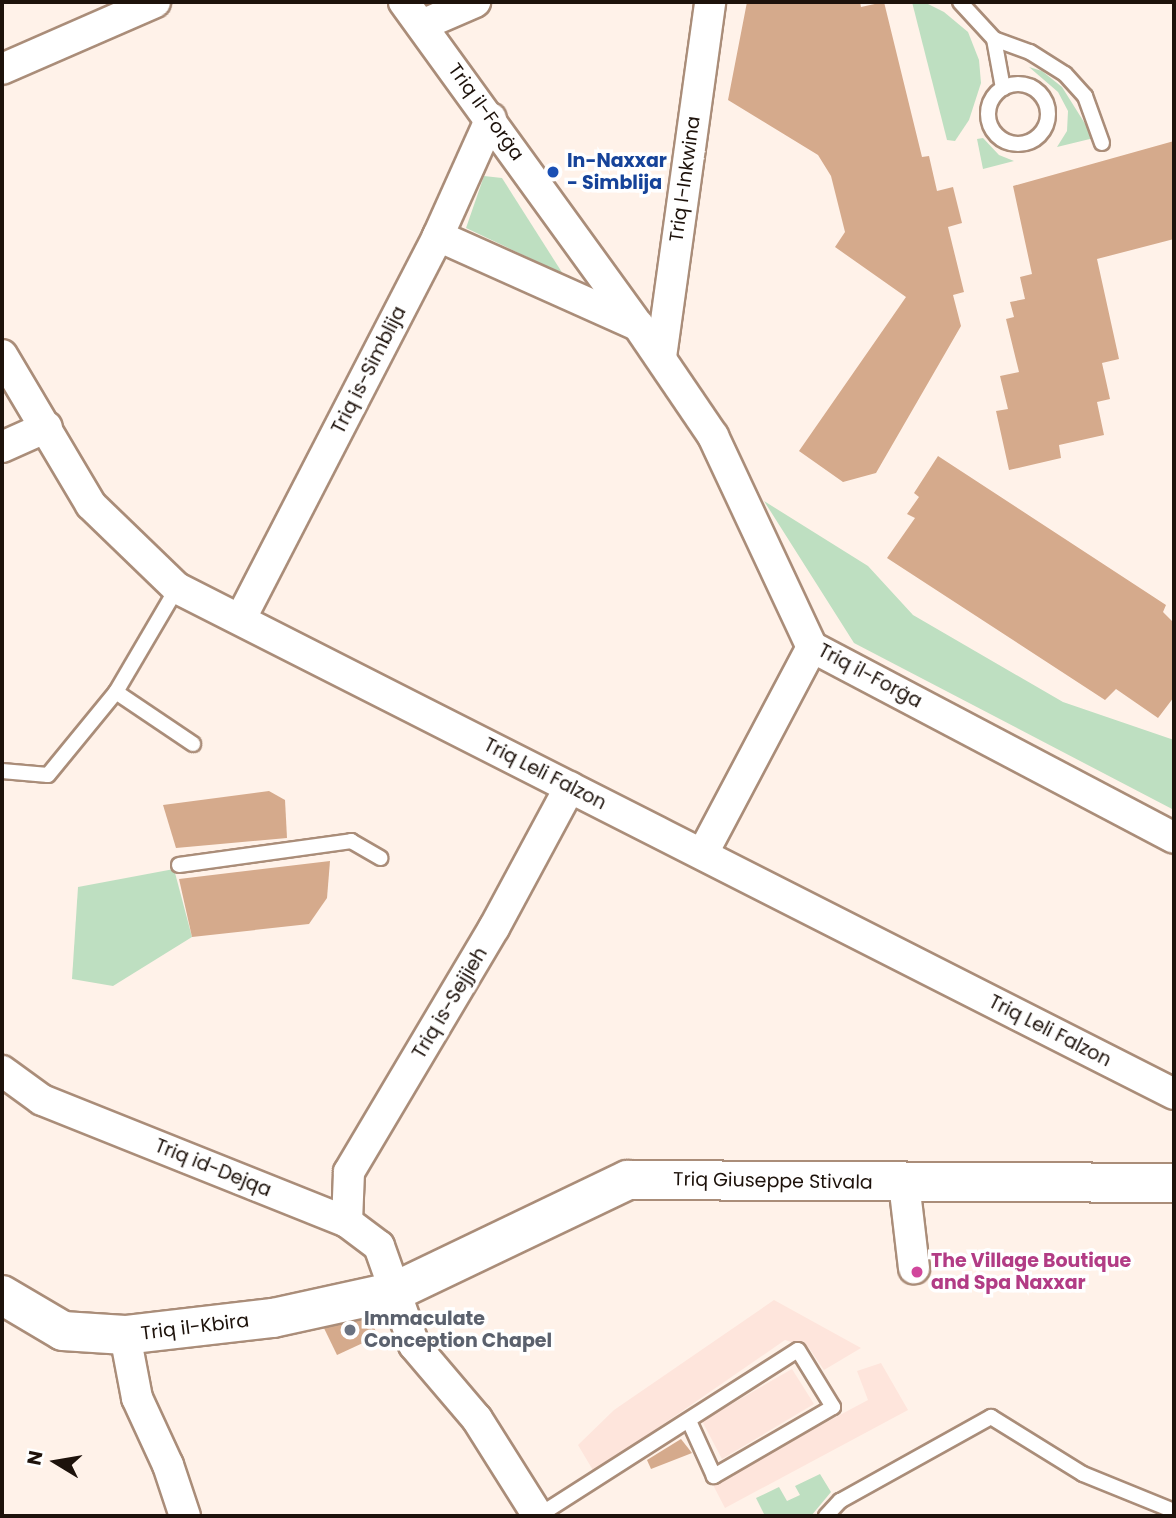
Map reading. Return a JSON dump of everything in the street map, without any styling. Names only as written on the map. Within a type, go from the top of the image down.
[{"type":"street","points":[[2,69],[155,2]]},
{"type":"street","points":[[413,13],[475,2]]},
{"type":"street","name":"Triq l-Inkwina","points":[[661,357],[710,2]]},
{"type":"street","name":"Triq il-Forġa","points":[[413,13],[661,357],[713,436],[812,647],[1174,838]]},
{"type":"street","name":"Triq is-Simblija","points":[[241,618],[438,236],[491,118]]},
{"type":"street","name":"Triq il-Forġa","points":[[438,236],[639,327]]},
{"type":"street","name":"Triq Leli Falzon","points":[[4,364],[47,427],[91,505],[177,588],[241,618],[1174,1094]]},
{"type":"street","points":[[2,447],[47,427]]},
{"type":"street","points":[[703,853],[812,647]]},
{"type":"street","name":"Triq is-Sejjieh","points":[[347,1222],[349,1172],[494,928],[570,787]]},
{"type":"street","name":"Triq id-Dejqa","points":[[2,1071],[42,1100],[347,1222],[379,1246],[414,1345],[477,1419],[538,1516]]},
{"type":"street","name":"Triq Giuseppe Stivala","points":[[396,1291],[628,1180],[1174,1183]]},
{"type":"street","points":[[904,1183],[914,1268]]},
{"type":"street","name":"Triq il-Kbira","points":[[5,1304],[63,1331],[125,1335],[272,1318],[396,1291]]},
{"type":"street","points":[[125,1335],[137,1398],[168,1465],[185,1516]]},
{"type":"lane","points":[[960,2],[994,39],[1030,52],[1065,74],[1085,96],[1102,143]]},
{"type":"lane","points":[[994,39],[1003,88],[988,112],[993,130],[1016,144],[1036,138],[1047,121],[1045,101],[1031,87],[1003,88]]},
{"type":"lane","points":[[2,771],[48,775],[116,692],[177,588]]},
{"type":"lane","points":[[116,692],[193,744]]},
{"type":"lane","points":[[179,866],[351,841],[381,858]]},
{"type":"lane","points":[[538,1516],[798,1350],[833,1407],[713,1476],[688,1421]]},
{"type":"lane","points":[[827,1516],[840,1501],[991,1416],[1083,1474],[1174,1511]]},
{"type":"shaded area","points":[[774,1300],[861,1348],[824,1370],[809,1348],[785,1340],[594,1472],[578,1445],[614,1410]]},
{"type":"shaded area","points":[[881,1363],[908,1410],[725,1508],[712,1483],[868,1400],[857,1371]]},
{"type":"shaded area","points":[[792,1369],[814,1404],[722,1459],[702,1421]]},
{"type":"green space","points":[[912,2],[924,2],[944,12],[968,32],[979,60],[981,83],[969,120],[955,141],[947,140]]},
{"type":"green space","points":[[1029,67],[1042,71],[1062,87],[1094,138],[1057,147],[1067,131],[1068,111],[1058,92]]},
{"type":"green space","points":[[983,138],[999,155],[1014,161],[983,169],[977,139]]},
{"type":"green space","points":[[484,176],[502,178],[563,274],[466,228]]},
{"type":"green space","points":[[764,501],[868,566],[913,615],[1063,702],[1174,740],[1174,810],[854,643]]},
{"type":"green space","points":[[174,869],[192,937],[113,986],[72,979],[78,887]]},
{"type":"green space","points":[[820,1474],[831,1492],[811,1516],[765,1516],[756,1498],[779,1487],[787,1501],[800,1495],[795,1486]]},
{"type":"building","points":[[747,2],[860,2],[861,7],[884,2],[922,157],[929,156],[937,191],[953,187],[962,223],[948,227],[964,292],[953,295],[961,326],[876,473],[843,482],[799,451],[906,297],[835,247],[845,232],[831,176],[818,155],[728,100]]},
{"type":"building","points":[[1174,141],[1174,239],[1097,259],[1119,359],[1102,363],[1110,399],[1097,402],[1104,435],[1059,445],[1061,458],[1009,470],[996,411],[1008,409],[1000,376],[1019,372],[1006,319],[1014,317],[1010,302],[1025,299],[1020,277],[1032,274],[1013,186]]},
{"type":"building","points":[[938,456],[1166,605],[1163,612],[1174,623],[1174,697],[1158,718],[1116,689],[1105,700],[887,558],[915,518],[907,514],[919,497],[914,493]]},
{"type":"building","points":[[269,791],[285,800],[287,838],[176,848],[163,805]]},
{"type":"building","points":[[330,861],[327,898],[309,924],[192,937],[179,879]]},
{"type":"building","name":"Immaculate Conception Chapel","points":[[363,1304],[378,1336],[337,1355],[322,1324]]},
{"type":"building","points":[[681,1439],[692,1453],[651,1469],[647,1460]]},
{"type":"place","name":"In-Naxxar - Simblija","points":[[553,172]]},
{"type":"place","name":"The Village Boutique and Spa Naxxar","points":[[917,1272]]},
{"type":"place","name":"Immaculate Conception Chapel","points":[[350,1330]]}]
